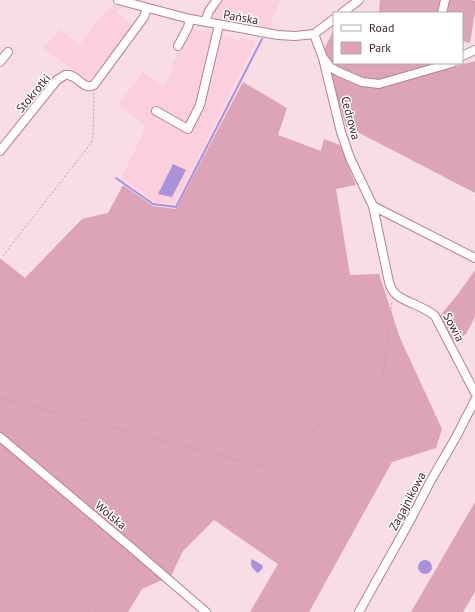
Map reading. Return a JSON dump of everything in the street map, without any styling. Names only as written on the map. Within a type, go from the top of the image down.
[{"type":"street","name":"Pańska","points":[[118,0],[219,25],[278,35],[295,36],[314,34]]},
{"type":"street","points":[[204,22],[209,11],[217,0]]},
{"type":"street","points":[[343,12],[359,0]]},
{"type":"street","points":[[442,12],[445,0]]},
{"type":"street","points":[[94,85],[144,17],[147,8]]},
{"type":"street","points":[[178,46],[188,27],[190,19]]},
{"type":"street","points":[[314,34],[333,20]]},
{"type":"street","points":[[156,111],[188,129],[200,106],[219,25]]},
{"type":"street","name":"Cedrowa","points":[[314,34],[323,58],[341,132],[350,158],[373,206],[389,282],[393,291]]},
{"type":"street","points":[[463,55],[473,50]]},
{"type":"street","points":[[0,62],[8,52]]},
{"type":"street","points":[[323,58],[330,67],[339,72],[362,82],[379,84],[446,64]]},
{"type":"street","name":"Stokrotki","points":[[0,151],[57,80],[65,75],[72,76],[86,87],[94,85]]},
{"type":"street","points":[[373,206],[475,258]]},
{"type":"street","name":"Sowia","points":[[393,291],[398,296],[431,312],[435,316],[475,393]]},
{"type":"street","name":"Zagajnikowa","points":[[359,612],[475,400]]},
{"type":"street","name":"Wolska","points":[[0,437],[206,612]]},
{"type":"path","points":[[3,256],[91,143],[93,137],[94,85]]},
{"type":"path","points":[[0,398],[264,467],[383,380],[393,291]]},
{"type":"path","points":[[95,612],[133,549]]},
{"type":"shaded area","points":[[222,0],[281,0],[267,30],[215,21],[214,10]]},
{"type":"shaded area","points":[[113,5],[122,7],[117,13],[131,24],[130,29],[88,82],[44,48],[59,29],[79,45],[108,8],[109,9]]},
{"type":"shaded area","points":[[191,29],[231,37],[232,39],[238,40],[239,38],[256,41],[175,204],[155,202],[121,178],[146,127],[118,104],[143,72],[164,86],[173,70],[172,64]]},
{"type":"shaded area","points":[[173,164],[186,170],[172,197],[158,194]]},
{"type":"shaded area","points":[[252,559],[262,565],[263,568],[258,573],[252,567]]},
{"type":"shaded area","points":[[425,560],[430,562],[432,567],[430,572],[425,574],[420,572],[418,567],[420,562]]},
{"type":"green space","points":[[380,0],[441,0],[437,12],[379,12]]},
{"type":"green space","points":[[448,0],[475,1],[475,12],[470,43],[463,41],[463,12],[446,12]]},
{"type":"green space","points":[[333,31],[333,64],[437,64],[383,80],[356,80],[331,66],[324,50]]},
{"type":"green space","points":[[475,61],[475,193],[346,126],[329,70],[378,86]]},
{"type":"green space","points":[[243,82],[287,108],[278,135],[321,151],[324,139],[340,145],[356,185],[336,189],[350,275],[379,274],[400,338],[442,429],[436,448],[392,462],[309,612],[250,612],[278,564],[214,520],[183,551],[171,576],[142,589],[128,612],[0,612],[0,260],[1,259],[25,278],[82,219],[108,213],[123,185],[153,206],[176,209]]},
{"type":"green space","points":[[475,270],[475,317],[466,334],[453,341],[439,317]]},
{"type":"green space","points":[[475,502],[475,592],[463,612],[411,612]]},
{"type":"waterway","points":[[116,178],[153,204],[176,207],[262,39]]}]
